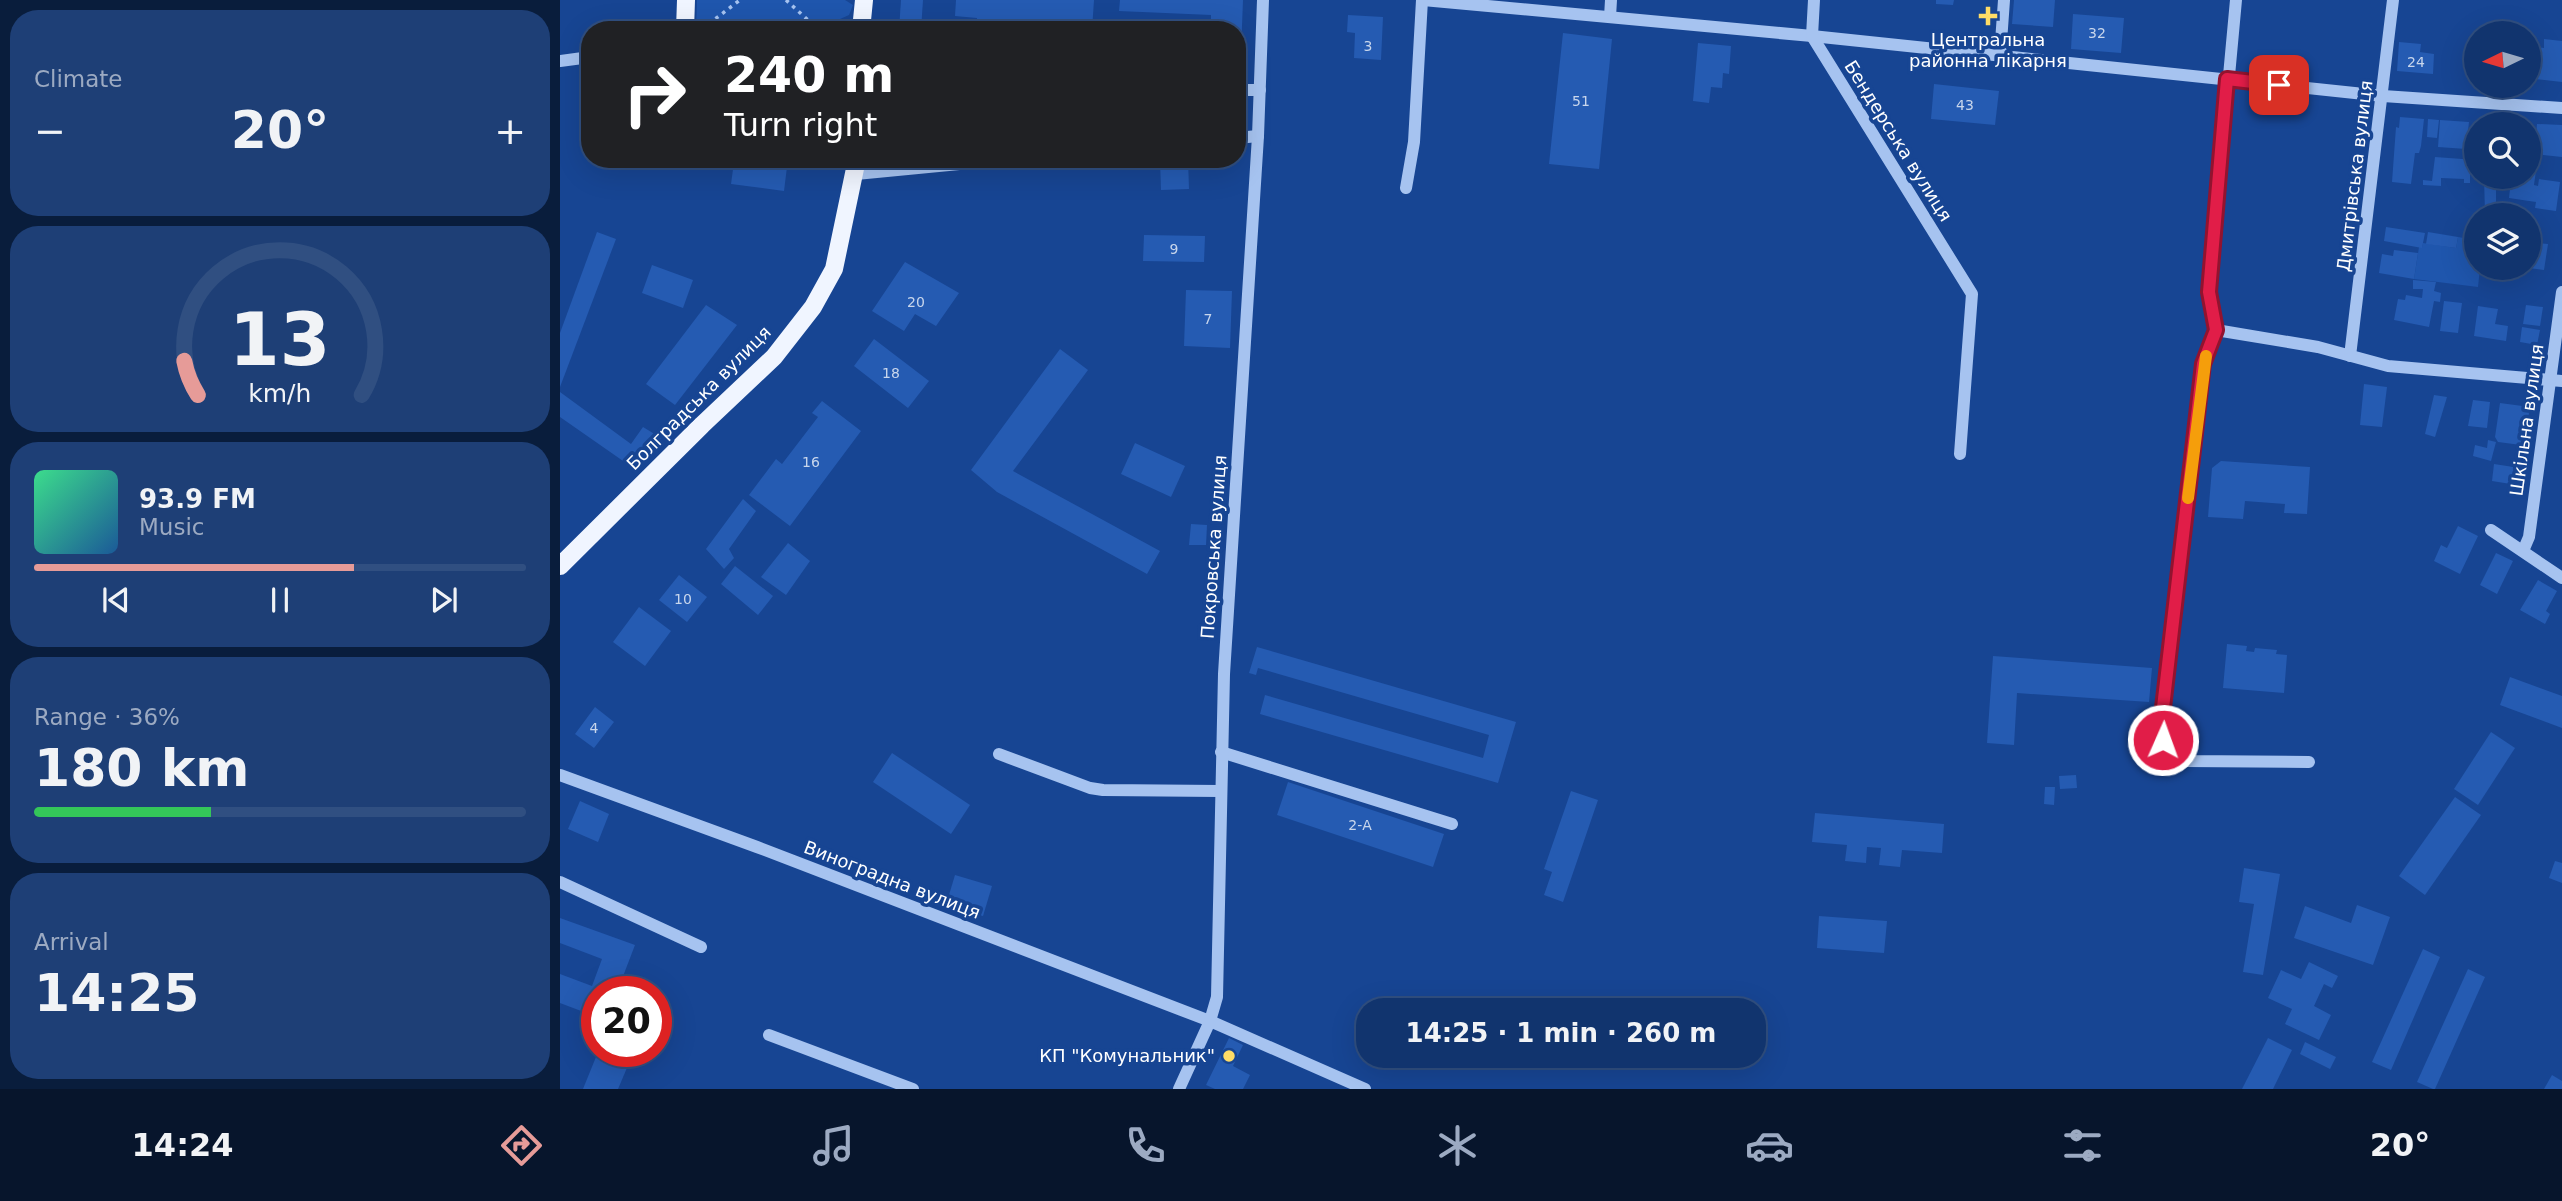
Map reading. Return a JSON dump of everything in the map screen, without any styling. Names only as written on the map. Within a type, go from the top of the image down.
[{"type":"main road","points":[[685,21],[686,0]]},
{"type":"main road","points":[[863,21],[864,0]]},
{"type":"main road","name":"Болградська вулиця","points":[[560,566],[774,357],[813,307],[834,269],[857,168]]},
{"type":"street","name":"Покровська вулиця","points":[[1179,1089],[1210,1021],[1217,997],[1224,674],[1258,136],[1263,0]]},
{"type":"street","points":[[1406,188],[1414,142],[1422,0],[1812,36],[2383,96],[2562,108]]},
{"type":"street","points":[[1610,17],[1611,0]]},
{"type":"street","points":[[1812,36],[1814,0]]},
{"type":"street","points":[[2000,56],[2004,0]]},
{"type":"street","points":[[2236,0],[2209,292],[2216,330],[2203,364],[2161,725],[2163,740],[2171,755],[2185,761],[2309,762]]},
{"type":"street","name":"Дмитрівська вулиця","points":[[2350,356],[2393,0]]},
{"type":"street","name":"Бендерська вулиця","points":[[1812,36],[1972,294],[1960,454]]},
{"type":"street","points":[[560,61],[581,58]]},
{"type":"street","points":[[1246,90],[1260,90]]},
{"type":"street","points":[[1246,137],[1258,136]]},
{"type":"street","name":"Шкільна вулиця","points":[[2523,551],[2529,537],[2556,380],[2562,292]]},
{"type":"street","points":[[2216,330],[2318,347],[2388,366],[2556,380]]},
{"type":"street","points":[[2491,530],[2562,578]]},
{"type":"street","points":[[1221,752],[1452,824]]},
{"type":"street","points":[[999,754],[1090,788],[1220,791]]},
{"type":"street","name":"Виноградна вулиця","points":[[560,775],[757,847],[1210,1021],[1365,1089]]},
{"type":"street","points":[[560,882],[701,947]]},
{"type":"street","points":[[769,1035],[913,1089]]},
{"type":"path","points":[[713,21],[740,0]]},
{"type":"path","points":[[786,0],[810,21]]},
{"type":"shaded area","points":[[697,0],[845,0],[853,5],[849,15],[836,21],[696,21]]},
{"type":"shaded area","points":[[2458,237],[2464,238],[2464,280],[2479,280],[2478,287],[2414,279],[2419,247],[2422,247],[2423,243],[2456,248]]},
{"type":"building","points":[[901,0],[923,0],[922,21],[900,21]]},
{"type":"building","points":[[956,0],[1094,0],[1093,21],[977,21],[977,18],[955,16]]},
{"type":"building","points":[[1120,0],[1243,0],[1242,21],[1211,21],[1211,15],[1119,11]]},
{"type":"building","points":[[1936,0],[1954,0],[1953,5],[1936,4]]},
{"type":"building","points":[[2014,0],[2055,0],[2053,27],[2012,24]]},
{"type":"building","points":[[2073,14],[2124,18],[2121,53],[2071,49]]},
{"type":"building","points":[[1348,15],[1383,17],[1381,60],[1354,58],[1355,33],[1347,32]]},
{"type":"building","points":[[1563,33],[1612,39],[1599,169],[1549,164]]},
{"type":"building","points":[[2544,39],[2562,41],[2562,82],[2541,80],[2541,48],[2544,48]]},
{"type":"building","points":[[2399,42],[2421,44],[2420,52],[2434,54],[2433,74],[2397,71]]},
{"type":"building","points":[[1698,43],[1731,46],[1729,74],[1723,73],[1722,88],[1711,87],[1709,103],[1693,101]]},
{"type":"building","points":[[1934,84],[1999,91],[1995,125],[1931,119]]},
{"type":"building","points":[[2400,117],[2424,119],[2421,146],[2419,153],[2415,153],[2411,184],[2392,182],[2396,127],[2399,128]]},
{"type":"building","points":[[2428,119],[2439,120],[2437,138],[2427,137]]},
{"type":"building","points":[[2440,120],[2464,122],[2464,149],[2438,147]]},
{"type":"building","points":[[2541,124],[2562,125],[2562,157],[2543,155]]},
{"type":"building","points":[[2435,157],[2464,159],[2464,179],[2441,178],[2441,186],[2423,185],[2423,180],[2432,181]]},
{"type":"building","points":[[733,168],[787,168],[784,191],[731,184]]},
{"type":"building","points":[[1160,168],[1188,168],[1189,189],[1161,190]]},
{"type":"building","points":[[2541,179],[2560,182],[2556,211],[2541,209],[2541,203],[2509,198],[2510,189],[2541,189]]},
{"type":"building","points":[[2484,189],[2496,189],[2496,203],[2485,203]]},
{"type":"building","points":[[2386,227],[2425,233],[2422,248],[2384,241]]},
{"type":"building","points":[[597,232],[616,239],[560,387],[560,333]]},
{"type":"building","points":[[2428,232],[2458,237],[2456,248],[2426,244]]},
{"type":"building","points":[[1144,235],[1205,236],[1204,262],[1143,261]]},
{"type":"building","points":[[2541,243],[2548,244],[2544,270],[2541,270]]},
{"type":"building","points":[[2394,250],[2418,253],[2414,279],[2379,273],[2382,254],[2393,256]]},
{"type":"building","points":[[905,262],[959,293],[936,326],[915,314],[904,331],[872,311]]},
{"type":"building","points":[[652,265],[693,280],[683,308],[642,293]]},
{"type":"building","points":[[2413,280],[2436,282],[2434,291],[2441,293],[2440,302],[2434,301],[2429,327],[2394,320],[2398,299],[2405,300],[2406,295],[2422,298],[2423,289],[2413,289]]},
{"type":"building","points":[[1186,290],[1232,291],[1230,348],[1184,346]]},
{"type":"building","points":[[2444,301],[2462,303],[2458,333],[2440,331]]},
{"type":"building","points":[[706,305],[737,325],[675,405],[646,384]]},
{"type":"building","points":[[2526,305],[2543,307],[2540,326],[2523,324]]},
{"type":"building","points":[[2478,306],[2498,309],[2495,324],[2508,326],[2506,341],[2474,336]]},
{"type":"building","points":[[2522,327],[2540,330],[2537,345],[2520,342]]},
{"type":"building","points":[[874,339],[929,381],[908,408],[854,366]]},
{"type":"building","points":[[1060,349],[1088,370],[1013,471],[1160,551],[1147,574],[997,492],[971,470]]},
{"type":"building","points":[[2364,384],[2387,387],[2382,427],[2360,425]]},
{"type":"building","points":[[560,392],[631,444],[643,427],[661,438],[636,470],[560,417]]},
{"type":"building","points":[[2434,395],[2447,397],[2435,437],[2425,434]]},
{"type":"building","points":[[2473,400],[2490,402],[2487,428],[2468,426]]},
{"type":"building","points":[[822,401],[861,431],[790,526],[749,495],[776,459],[782,464],[818,417],[812,413]]},
{"type":"building","points":[[2500,403],[2530,407],[2524,442],[2521,445],[2498,442],[2495,437]]},
{"type":"building","points":[[2488,440],[2496,442],[2491,461],[2473,456],[2475,445],[2487,448]]},
{"type":"building","points":[[1135,443],[1185,466],[1171,497],[1121,474]]},
{"type":"building","points":[[2221,461],[2310,467],[2307,514],[2284,513],[2285,504],[2245,501],[2243,519],[2208,517],[2212,468]]},
{"type":"building","points":[[2494,464],[2520,468],[2517,485],[2492,481]]},
{"type":"building","points":[[743,499],[756,511],[729,549],[734,558],[724,569],[706,549]]},
{"type":"building","points":[[1191,524],[1207,525],[1206,545],[1189,545]]},
{"type":"building","points":[[2458,526],[2478,536],[2460,574],[2434,561],[2441,545],[2447,548]]},
{"type":"building","points":[[788,543],[810,561],[786,595],[761,577]]},
{"type":"building","points":[[2496,553],[2513,561],[2497,594],[2480,585]]},
{"type":"building","points":[[735,566],[773,596],[758,615],[721,584]]},
{"type":"building","points":[[679,575],[707,597],[687,622],[659,600]]},
{"type":"building","points":[[2538,580],[2557,591],[2546,611],[2550,614],[2545,624],[2520,610]]},
{"type":"building","points":[[639,607],[671,631],[645,666],[613,642]]},
{"type":"building","points":[[2227,644],[2247,646],[2246,651],[2254,652],[2255,648],[2277,650],[2276,654],[2287,655],[2284,693],[2223,688]]},
{"type":"building","points":[[1257,647],[1516,722],[1498,783],[1260,714],[1265,695],[1483,758],[1489,735],[1258,668],[1256,675],[1249,673]]},
{"type":"building","points":[[1993,656],[2152,668],[2149,702],[2017,693],[2014,745],[1987,743]]},
{"type":"building","points":[[2510,677],[2562,696],[2562,728],[2500,705]]},
{"type":"building","points":[[595,707],[614,722],[594,748],[575,734]]},
{"type":"building","points":[[2491,732],[2515,748],[2478,805],[2454,789]]},
{"type":"building","points":[[892,753],[970,805],[951,834],[873,782]]},
{"type":"building","points":[[2076,775],[2077,788],[2060,789],[2059,776]]},
{"type":"building","points":[[1288,782],[1444,834],[1433,867],[1277,815]]},
{"type":"building","points":[[2045,787],[2055,787],[2054,805],[2044,804]]},
{"type":"building","points":[[1571,791],[1598,800],[1563,902],[1544,895],[1552,872],[1544,869]]},
{"type":"building","points":[[2455,797],[2481,815],[2425,895],[2399,876]]},
{"type":"building","points":[[580,801],[609,814],[598,842],[568,829]]},
{"type":"building","points":[[1815,813],[1944,824],[1942,853],[1902,850],[1900,867],[1879,865],[1881,848],[1867,847],[1866,863],[1845,861],[1847,845],[1812,842]]},
{"type":"building","points":[[2555,861],[2562,863],[2562,883],[2549,878]]},
{"type":"building","points":[[2244,868],[2280,874],[2263,975],[2243,972],[2254,904],[2239,902]]},
{"type":"building","points":[[955,875],[992,886],[983,916],[946,905]]},
{"type":"building","points":[[2357,905],[2390,917],[2373,965],[2294,938],[2305,906],[2351,923]]},
{"type":"building","points":[[1819,916],[1887,921],[1884,953],[1817,948]]},
{"type":"building","points":[[560,918],[635,945],[623,976],[596,976],[602,959],[560,943]]},
{"type":"building","points":[[2423,949],[2440,957],[2391,1070],[2372,1062]]},
{"type":"building","points":[[2309,962],[2338,976],[2332,988],[2324,984],[2314,1006],[2331,1015],[2319,1040],[2285,1024],[2292,1009],[2268,998],[2281,970],[2301,979]]},
{"type":"building","points":[[2468,969],[2485,977],[2433,1089],[2417,1082]]},
{"type":"building","points":[[560,974],[581,982],[581,1011],[560,1003]]},
{"type":"building","name":"КП \"Комунальник\"","points":[[1229,1038],[1243,1045],[1233,1066],[1250,1075],[1243,1089],[1215,1089],[1206,1085]]},
{"type":"building","points":[[2268,1038],[2292,1050],[2273,1089],[2242,1089]]},
{"type":"building","points":[[2305,1042],[2336,1057],[2330,1069],[2300,1054]]},
{"type":"building","points":[[592,1067],[627,1067],[618,1089],[583,1089]]},
{"type":"building","points":[[2552,1075],[2562,1081],[2562,1089],[2544,1089]]},
{"type":"slow traffic","points":[[2188,498],[2206,356]]},
{"type":"place","name":"Центральна районна лікарня","points":[[1988,16]]},
{"type":"place","name":"КП \"Комунальник\"","points":[[1229,1056]]},
{"type":"route","points":[[2163,740],[2161,725],[2203,364],[2216,330],[2209,292],[2227,79],[2279,85]]}]
